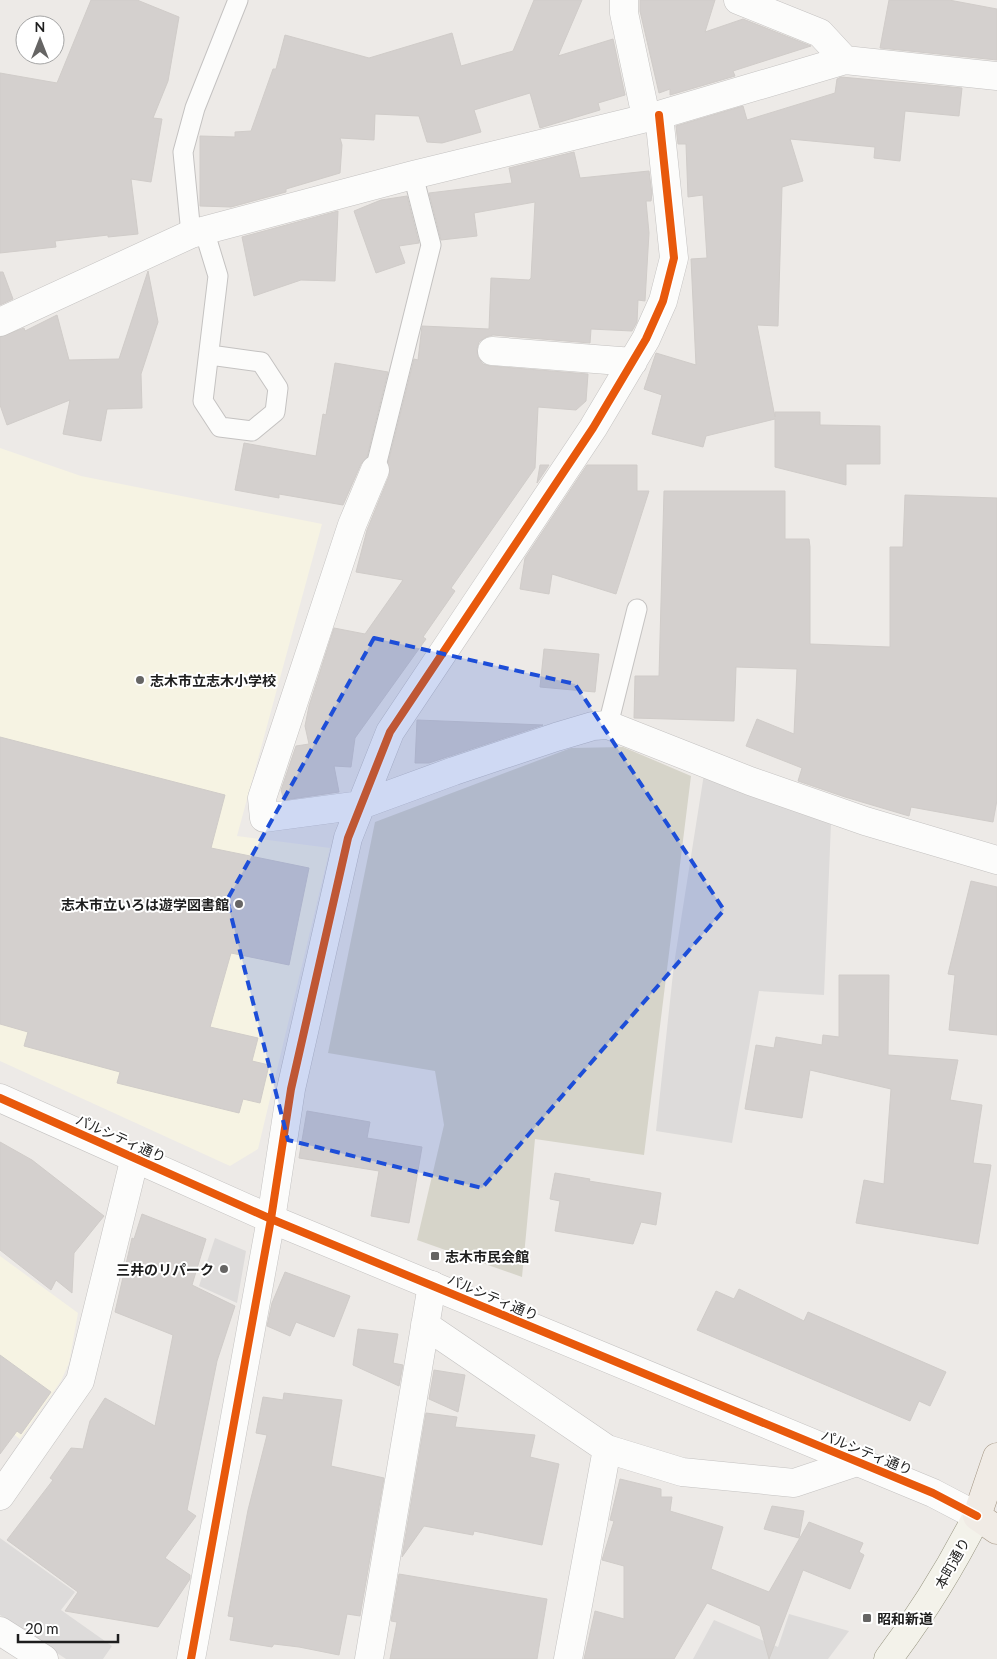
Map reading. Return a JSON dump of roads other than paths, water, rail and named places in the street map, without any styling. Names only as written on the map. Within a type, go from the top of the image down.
[{"type":"main road","name":"本町通り","points":[[888,1659],[919,1618],[947,1574],[987,1523],[997,1457]]},
{"type":"street","points":[[191,1659],[271,1219],[295,1071],[348,838],[390,732],[587,437],[646,339],[663,301],[674,258],[653,116],[624,13],[624,0]]},
{"type":"street","points":[[751,2],[820,33],[845,60]]},
{"type":"street","points":[[0,322],[198,232],[413,175],[653,116],[845,60],[997,76]]},
{"type":"street","points":[[492,352],[633,362]]},
{"type":"street","points":[[375,470],[352,525],[262,798],[264,818],[361,805],[538,743],[593,726],[608,725],[750,781],[856,818],[997,860]]},
{"type":"street","name":"パルシティ通り","points":[[0,1098],[271,1219],[432,1284],[933,1493],[987,1523]]},
{"type":"street","points":[[0,1496],[80,1380],[135,1157]]},
{"type":"street","points":[[368,1659],[432,1284]]},
{"type":"street","points":[[425,1325],[607,1449],[682,1472],[794,1483],[857,1462]]},
{"type":"street","points":[[568,1659],[607,1449]]},
{"type":"street","points":[[0,1631],[44,1659]]},
{"type":"lane","points":[[210,355],[261,362],[278,388],[275,412],[252,431],[220,427],[203,401],[218,276],[198,232],[183,152],[195,108],[238,0]]},
{"type":"lane","points":[[375,470],[431,246],[413,175]]},
{"type":"lane","points":[[608,725],[637,609]]},
{"type":"place","name":"志木市立志木小学校","points":[[140,680]]},
{"type":"place","name":"志木市立いろは遊学図書館","points":[[239,904]]},
{"type":"place","name":"志木市民会館","points":[[435,1256]]},
{"type":"place","name":"三井のリパーク","points":[[224,1269]]},
{"type":"place","name":"昭和新道","points":[[867,1618]]}]
